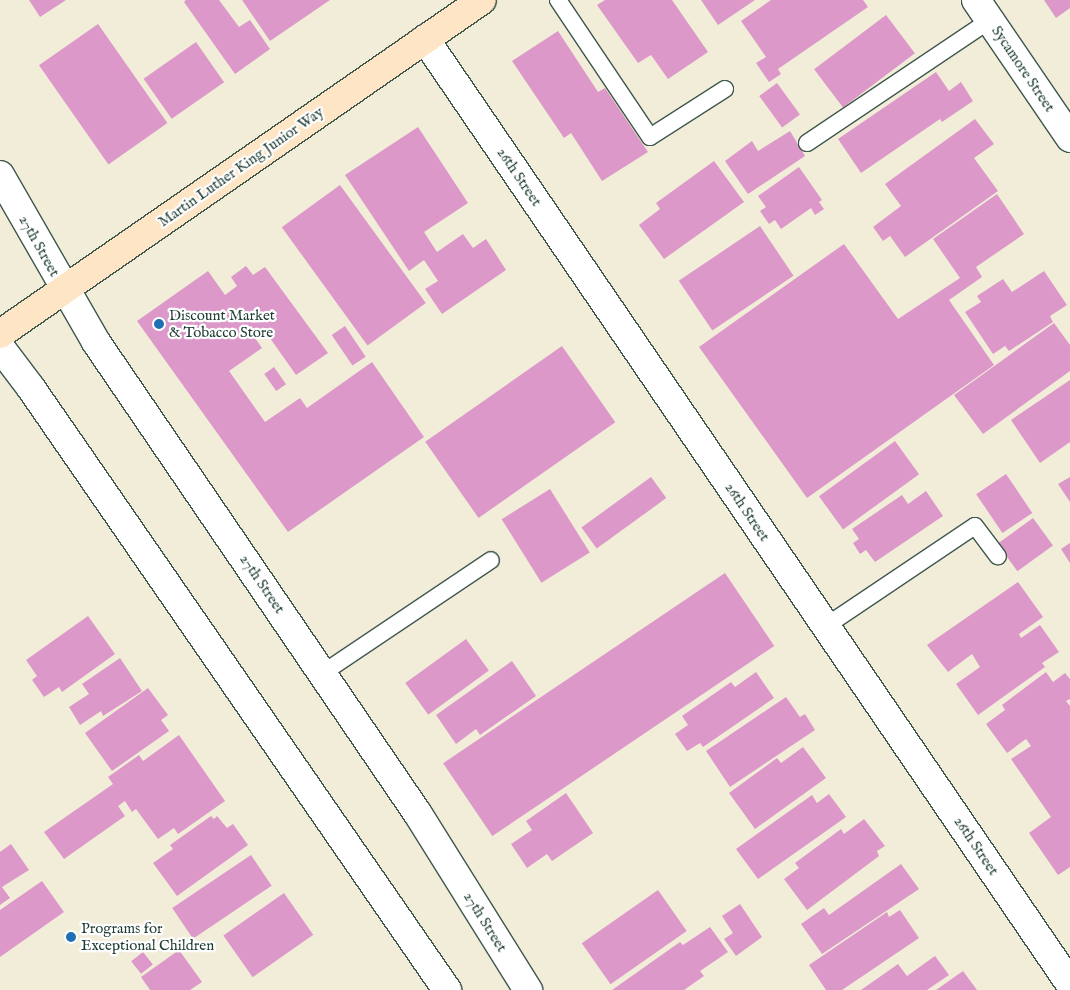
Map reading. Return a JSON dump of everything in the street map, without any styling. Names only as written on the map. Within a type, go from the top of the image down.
[{"type":"main road","name":"Martin Luther King Junior Way","points":[[0,334],[482,0]]},
{"type":"street","name":"Sycamore Street","points":[[983,10],[1070,138]]},
{"type":"street","name":"26th Street","points":[[425,39],[1070,984]]},
{"type":"street","name":"27th Street","points":[[0,175],[64,290],[96,342],[418,814],[528,990]]},
{"type":"street","points":[[0,347],[31,388],[447,990]]},
{"type":"lane","points":[[558,0],[650,137],[725,89]]},
{"type":"lane","points":[[807,143],[983,10]]},
{"type":"lane","points":[[826,626],[975,526],[998,556]]},
{"type":"lane","points":[[323,673],[491,560]]},
{"type":"building","points":[[29,0],[66,0],[40,17]]},
{"type":"building","points":[[186,0],[219,0],[239,27],[250,20],[270,49],[235,74],[184,2]]},
{"type":"building","points":[[242,0],[330,0],[270,41]]},
{"type":"building","points":[[605,0],[672,0],[708,52],[668,79],[651,55],[638,63],[597,5]]},
{"type":"building","points":[[701,0],[755,0],[718,25]]},
{"type":"building","points":[[771,0],[863,0],[868,7],[778,69],[781,74],[769,82],[756,63],[766,57],[741,21]]},
{"type":"building","points":[[1044,0],[1070,0],[1070,8],[1056,18]]},
{"type":"building","points":[[886,15],[915,53],[843,107],[814,69]]},
{"type":"building","points":[[98,24],[167,123],[108,164],[39,65]]},
{"type":"building","points":[[558,31],[598,92],[605,88],[648,152],[602,181],[571,133],[564,138],[512,61]]},
{"type":"building","points":[[196,42],[224,82],[172,119],[144,79]]},
{"type":"building","points":[[936,72],[949,91],[961,82],[973,101],[942,122],[940,119],[861,173],[838,139]]},
{"type":"building","points":[[777,83],[800,115],[782,127],[759,96]]},
{"type":"building","points":[[975,119],[994,144],[974,158],[998,191],[905,257],[890,236],[883,241],[873,227],[901,206],[885,184]]},
{"type":"building","points":[[418,127],[468,203],[424,232],[437,252],[463,234],[473,248],[486,239],[506,270],[442,314],[425,289],[438,281],[424,260],[409,271],[345,175]]},
{"type":"building","points":[[790,131],[805,156],[748,194],[725,161],[752,141],[758,151]]},
{"type":"building","points":[[714,161],[744,202],[664,259],[639,225],[660,209],[656,203]]},
{"type":"building","points":[[799,167],[822,200],[819,202],[824,209],[815,215],[811,208],[781,229],[775,220],[769,224],[760,211],[766,207],[758,196]]},
{"type":"building","points":[[340,185],[426,303],[368,345],[282,227]]},
{"type":"building","points":[[997,194],[1024,234],[976,267],[982,277],[949,300],[994,365],[807,498],[699,347],[844,244],[898,319],[960,278],[933,239]]},
{"type":"building","points":[[760,226],[794,276],[712,331],[679,281]]},
{"type":"building","points":[[246,266],[253,275],[265,267],[328,353],[296,375],[265,331],[255,338],[262,348],[229,371],[265,422],[300,398],[307,408],[372,362],[424,437],[288,532],[137,321],[208,271],[225,295],[237,286],[231,277]]},
{"type":"building","points":[[1044,271],[1067,305],[1050,316],[1053,322],[1009,351],[1005,346],[993,354],[965,312],[981,302],[977,296],[1003,279],[1012,292]]},
{"type":"building","points":[[1054,323],[1070,345],[1070,371],[983,434],[954,395]]},
{"type":"building","points":[[345,326],[366,357],[352,366],[332,335]]},
{"type":"building","points":[[562,346],[615,422],[479,518],[425,442]]},
{"type":"building","points":[[274,367],[286,384],[276,391],[264,374]]},
{"type":"building","points":[[1070,380],[1070,442],[1040,463],[1011,420]]},
{"type":"building","points":[[895,441],[919,474],[843,529],[819,496]]},
{"type":"building","points":[[1006,474],[1032,513],[1002,533],[976,494]]},
{"type":"building","points":[[651,477],[666,498],[597,549],[581,528]]},
{"type":"building","points":[[1070,477],[1070,502],[1058,484]]},
{"type":"building","points":[[550,489],[590,553],[541,583],[502,519]]},
{"type":"building","points":[[926,491],[943,516],[875,562],[866,550],[860,554],[853,543],[859,539],[852,529],[902,495],[908,504]]},
{"type":"building","points":[[1033,518],[1053,546],[1017,571],[997,544]]},
{"type":"building","points":[[1070,543],[1070,563],[1061,549]]},
{"type":"building","points":[[725,573],[774,646],[492,836],[443,763]]},
{"type":"building","points":[[1018,582],[1043,617],[1019,634],[1021,638],[1040,625],[1059,652],[1042,663],[1045,667],[978,715],[956,684],[980,667],[972,654],[948,672],[927,645]]},
{"type":"building","points":[[88,616],[115,654],[62,692],[59,687],[44,697],[32,680],[37,676],[26,660]]},
{"type":"building","points":[[466,639],[489,671],[428,715],[405,683]]},
{"type":"building","points":[[120,658],[142,691],[103,716],[101,711],[80,725],[69,707],[89,694],[82,684]]},
{"type":"building","points":[[512,661],[536,696],[480,735],[476,729],[456,744],[436,715]]},
{"type":"building","points":[[756,672],[774,698],[703,747],[700,743],[687,751],[675,734],[688,725],[682,716],[731,682],[735,687]]},
{"type":"building","points":[[1046,672],[1053,682],[1065,673],[1070,679],[1070,699],[1066,701],[1070,706],[1070,867],[1058,875],[1029,833],[1051,817],[1011,759],[1031,746],[1026,739],[1007,753],[986,724],[1005,710],[1002,705]]},
{"type":"building","points":[[148,688],[168,715],[161,720],[169,731],[112,771],[85,733]]},
{"type":"building","points":[[786,697],[800,717],[805,714],[815,730],[730,787],[706,751]]},
{"type":"building","points":[[179,735],[225,801],[178,834],[174,828],[158,839],[136,809],[132,812],[125,801],[118,806],[125,816],[64,859],[44,832],[113,784],[108,777],[139,755],[143,761]]},
{"type":"building","points":[[803,747],[826,778],[755,829],[729,793],[777,758],[781,763]]},
{"type":"building","points":[[566,793],[593,833],[552,861],[547,854],[527,868],[511,844],[532,830],[526,821]]},
{"type":"building","points":[[829,794],[846,817],[758,879],[736,849],[812,795],[817,803]]},
{"type":"building","points":[[211,816],[214,819],[217,816],[227,828],[233,824],[248,845],[177,896],[153,863],[173,849],[170,845]]},
{"type":"building","points":[[864,819],[885,846],[877,851],[879,856],[807,910],[784,879],[799,868],[795,863],[841,829],[844,834]]},
{"type":"building","points":[[11,844],[29,870],[2,887],[10,898],[0,905],[0,852]]},
{"type":"building","points":[[251,855],[272,886],[193,939],[172,908]]},
{"type":"building","points":[[901,864],[919,889],[822,954],[801,924],[824,908],[829,915]]},
{"type":"building","points":[[42,881],[64,912],[0,957],[0,910]]},
{"type":"building","points":[[658,890],[687,931],[610,984],[582,943]]},
{"type":"building","points":[[284,893],[313,935],[253,977],[223,935]]},
{"type":"building","points":[[740,904],[762,937],[736,956],[724,939],[733,933],[722,916]]},
{"type":"building","points":[[900,910],[919,938],[842,990],[826,990],[809,965],[887,912],[889,917]]},
{"type":"building","points":[[710,927],[728,952],[700,971],[704,976],[684,990],[612,990],[680,942],[683,945]]},
{"type":"building","points":[[179,950],[202,982],[190,990],[150,990],[141,977]]},
{"type":"building","points":[[143,952],[153,965],[141,974],[131,961]]},
{"type":"building","points":[[935,956],[949,975],[927,990],[861,990],[898,964],[907,976]]},
{"type":"building","points":[[963,971],[977,990],[936,990]]},
{"type":"place","name":"Discount Market & Tobacco Store","points":[[159,324]]},
{"type":"place","name":"Programs for Exceptional Children","points":[[71,937]]}]
